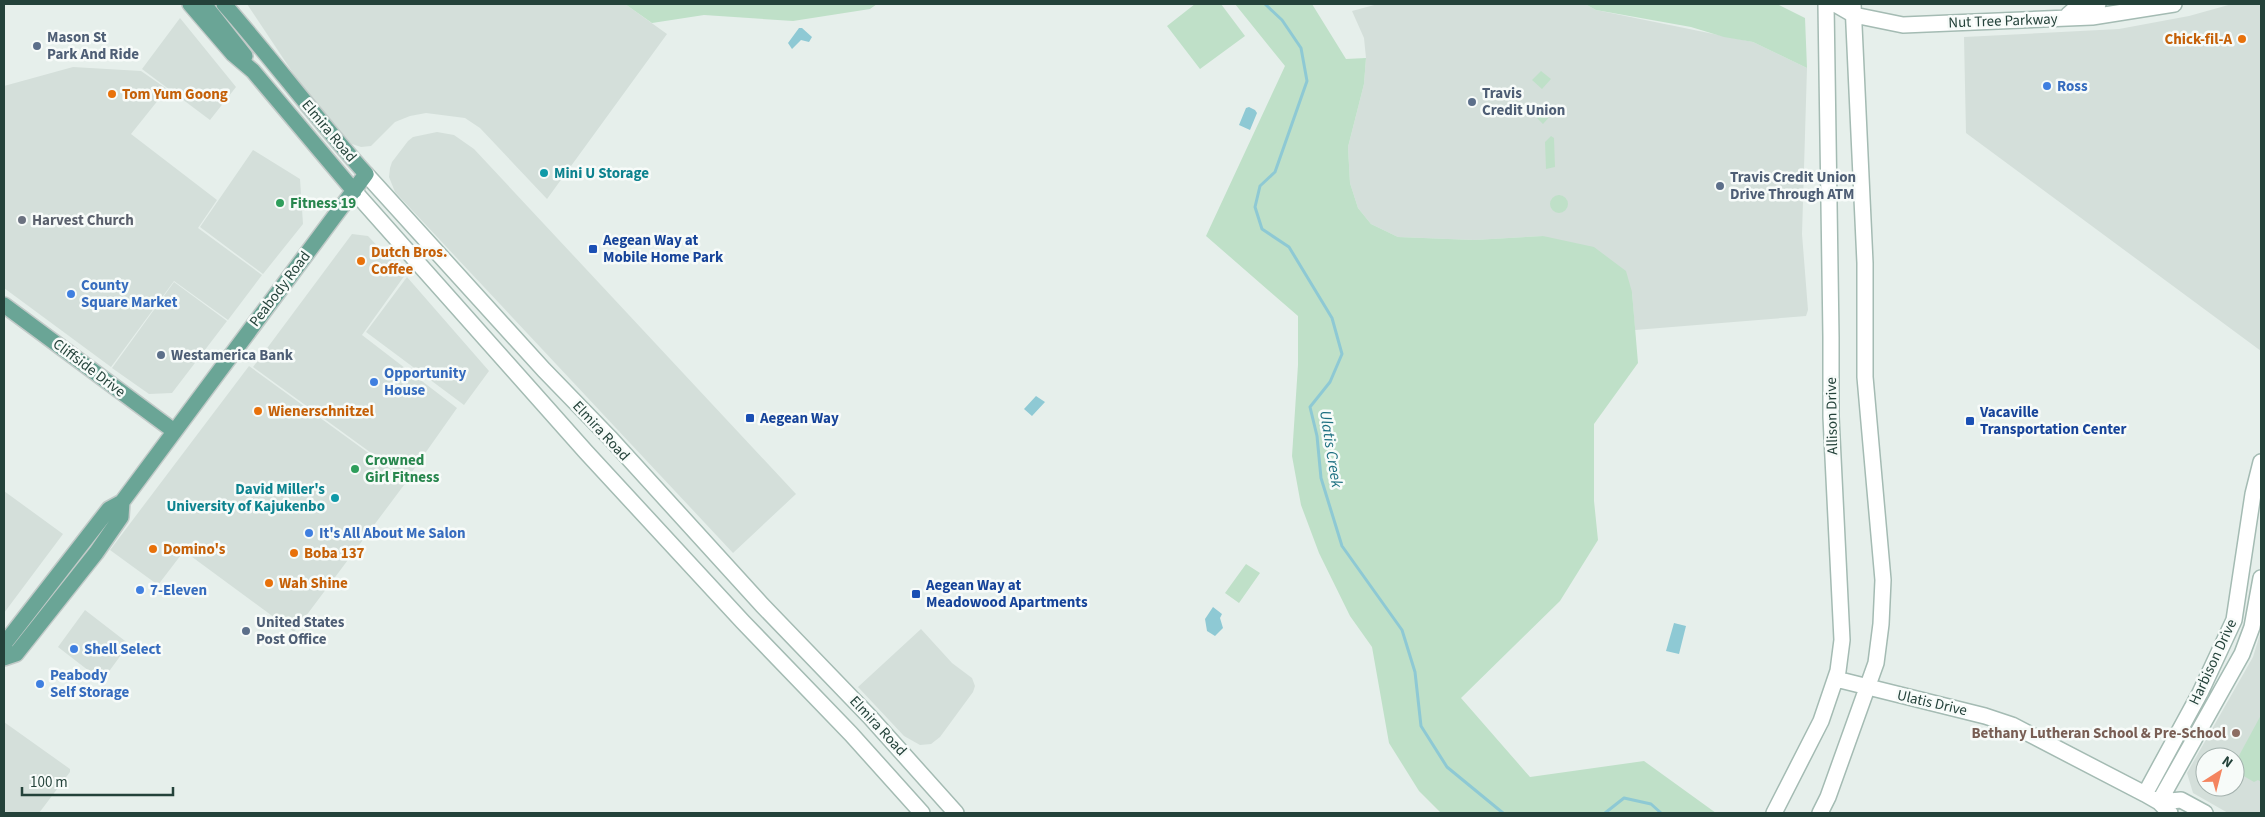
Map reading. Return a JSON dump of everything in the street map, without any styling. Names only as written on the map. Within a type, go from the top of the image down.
[{"type":"main road","name":"Elmira Road","points":[[190,4],[232,54],[253,71]]},
{"type":"main road","name":"Elmira Road","points":[[204,4],[233,38],[253,71],[354,191],[586,452],[743,622],[851,734],[922,813]]},
{"type":"main road","name":"Elmira Road","points":[[224,4],[256,40],[326,129],[366,174],[544,370],[611,439],[762,605],[870,717],[956,813]]},
{"type":"main road","name":"Elmira Road","points":[[240,4],[256,40]]},
{"type":"main road","name":"Allison Drive","points":[[1774,813],[1821,720],[1836,679],[1842,633],[1830,417],[1831,337],[1826,4]]},
{"type":"main road","name":"Nut Tree Parkway","points":[[1835,4],[1903,25],[2102,16],[2174,4]]},
{"type":"main road","points":[[2065,18],[2076,8],[2098,4]]},
{"type":"main road","points":[[1820,813],[1828,797],[1876,663],[1881,624],[1883,580],[1865,377],[1865,263],[1853,9]]},
{"type":"main road","name":"Peabody Road","points":[[4,654],[5,643],[109,509],[122,502],[366,174]]},
{"type":"main road","name":"Cliffside Drive","points":[[4,305],[174,431]]},
{"type":"main road","name":"Harbison Drive","points":[[2145,794],[2200,693],[2234,620],[2253,494],[2261,462]]},
{"type":"main road","name":"Peabody Road","points":[[4,658],[16,654],[96,553],[121,517],[122,502]]},
{"type":"main road","name":"Harbison Drive","points":[[2159,802],[2242,654],[2252,627],[2261,578]]},
{"type":"main road","name":"Ulatis Drive","points":[[1836,679],[1985,716],[2012,725],[2145,794],[2159,802],[2170,813]]},
{"type":"main road","points":[[2159,802],[2181,800],[2204,813]]},
{"type":"shaded area","points":[[247,4],[625,4],[667,34],[547,199],[480,128],[465,118],[426,113],[410,116],[395,122],[371,146],[361,147],[352,144],[309,97]]},
{"type":"shaded area","name":"Travis Credit Union","points":[[1378,4],[1585,4],[1596,10],[1753,42],[1807,68],[1802,234],[1808,310],[1806,316],[1635,330],[1632,292],[1543,236],[1474,240],[1398,237],[1371,224],[1358,208],[1350,183],[1348,147],[1364,84],[1366,58],[1364,38],[1352,11]]},
{"type":"shaded area","points":[[2232,4],[2261,4],[2261,351],[1966,133],[1964,37],[2119,29],[2189,16]]},
{"type":"shaded area","points":[[180,18],[236,87],[210,120],[142,69]]},
{"type":"shaded area","points":[[73,67],[141,71],[167,89],[131,134],[217,200],[198,228],[262,275],[228,320],[174,281],[111,367],[4,288],[4,86]]},
{"type":"shaded area","points":[[437,132],[454,135],[474,149],[796,494],[733,553],[395,192],[389,177],[392,162],[413,137]]},
{"type":"shaded area","points":[[253,150],[300,179],[303,224],[263,274],[200,227]]},
{"type":"shaded area","points":[[352,234],[368,236],[405,275],[362,335],[457,408],[407,479],[253,367]]},
{"type":"shaded area","points":[[407,277],[489,371],[464,405],[366,332]]},
{"type":"shaded area","points":[[174,282],[227,321],[172,393],[149,394],[112,368]]},
{"type":"shaded area","points":[[249,366],[407,481],[294,632],[184,551],[158,585],[110,550]]},
{"type":"shaded area","points":[[4,491],[63,534],[4,613]]},
{"type":"shaded area","points":[[85,610],[129,644],[102,681],[58,647]]},
{"type":"shaded area","points":[[921,629],[952,663],[972,678],[975,686],[973,692],[940,737],[931,744],[920,745],[904,736],[858,687]]},
{"type":"shaded area","name":"Bethany Lutheran School & Pre-School","points":[[2261,631],[2261,813],[2228,813],[2200,797],[2245,797],[2245,747],[2202,747],[2253,657]]},
{"type":"shaded area","points":[[4,722],[70,769],[70,772],[39,813],[4,813]]},
{"type":"shaded area","name":"Bethany Lutheran School & Pre-School","points":[[2195,759],[2195,794],[2193,793],[2187,773]]},
{"type":"green space","points":[[625,4],[877,4],[870,9],[793,21],[704,15],[652,23]]},
{"type":"green space","points":[[1195,4],[1221,4],[1245,36],[1200,69],[1167,26]]},
{"type":"green space","points":[[1235,4],[1312,4],[1346,59],[1366,58],[1364,84],[1348,147],[1350,183],[1358,208],[1371,224],[1398,237],[1474,240],[1543,236],[1594,247],[1626,271],[1632,292],[1638,363],[1594,424],[1594,501],[1598,540],[1560,601],[1461,698],[1530,777],[1644,761],[1716,813],[1441,813],[1419,791],[1389,743],[1372,647],[1350,616],[1319,553],[1301,505],[1292,456],[1298,365],[1298,316],[1206,236],[1285,66]]},
{"type":"green space","points":[[1585,4],[1777,4],[1805,18],[1807,68],[1753,42],[1724,37],[1691,27],[1596,10]]},
{"type":"green space","points":[[1541,71],[1551,79],[1542,89],[1532,80]]},
{"type":"green space","points":[[1543,105],[1552,114],[1543,124],[1534,115]]},
{"type":"green space","points":[[1551,136],[1554,138],[1555,167],[1546,169],[1545,142]]},
{"type":"green space","points":[[1559,195],[1565,198],[1568,204],[1565,210],[1559,213],[1553,210],[1550,204],[1553,198]]},
{"type":"green space","points":[[1246,564],[1260,573],[1239,603],[1225,593]]},
{"type":"green space","points":[[2261,715],[2261,782],[2258,780],[2254,782],[2245,777],[2244,747]]},
{"type":"water","points":[[799,28],[802,28],[812,37],[809,42],[801,40],[792,49],[788,43]]},
{"type":"water","points":[[1249,107],[1257,113],[1250,130],[1239,125],[1246,108]]},
{"type":"water","points":[[1036,396],[1045,402],[1032,416],[1024,409]]},
{"type":"water","points":[[1213,607],[1222,614],[1220,618],[1223,628],[1215,636],[1207,631],[1205,619]]},
{"type":"water","points":[[1674,623],[1686,626],[1679,654],[1666,651]]},
{"type":"waterway","name":"Ulatis Creek","points":[[1265,4],[1282,20],[1301,48],[1307,81],[1275,172],[1260,186],[1255,207],[1262,229],[1289,247],[1332,318],[1342,354],[1330,382],[1310,407],[1317,436],[1321,478],[1342,546],[1402,630],[1415,672],[1421,726],[1447,767],[1503,813]]},
{"type":"waterway","name":"Ulatis Creek","points":[[1605,813],[1624,798],[1651,804],[1661,813]]},
{"type":"place","name":"Chick-fil-A","points":[[2242,39]]},
{"type":"place","name":"Mason St Park And Ride","points":[[37,46]]},
{"type":"place","name":"Ross","points":[[2047,86]]},
{"type":"place","name":"Tom Yum Goong","points":[[112,94]]},
{"type":"place","name":"Travis Credit Union","points":[[1472,102]]},
{"type":"place","name":"Mini U Storage","points":[[544,173]]},
{"type":"place","name":"Travis Credit Union Drive Through ATM","points":[[1720,186]]},
{"type":"place","name":"Fitness 19","points":[[280,203]]},
{"type":"place","name":"Harvest Church","points":[[22,220]]},
{"type":"place","name":"Aegean Way at Mobile Home Park","points":[[593,249]]},
{"type":"place","name":"Dutch Bros. Coffee","points":[[361,261]]},
{"type":"place","name":"County Square Market","points":[[71,294]]},
{"type":"place","name":"Westamerica Bank","points":[[161,355]]},
{"type":"place","name":"Opportunity House","points":[[374,382]]},
{"type":"place","name":"Wienerschnitzel","points":[[258,411]]},
{"type":"place","name":"Aegean Way","points":[[750,418]]},
{"type":"place","name":"Vacaville Transportation Center","points":[[1970,421]]},
{"type":"place","name":"Crowned Girl Fitness","points":[[355,469]]},
{"type":"place","name":"David Miller's University of Kajukenbo","points":[[335,498]]},
{"type":"place","name":"It's All About Me Salon","points":[[309,533]]},
{"type":"place","name":"Domino's","points":[[153,549]]},
{"type":"place","name":"Boba 137","points":[[294,553]]},
{"type":"place","name":"Wah Shine","points":[[269,583]]},
{"type":"place","name":"7-Eleven","points":[[140,590]]},
{"type":"place","name":"Aegean Way at Meadowood Apartments","points":[[916,594]]},
{"type":"place","name":"United States Post Office","points":[[246,631]]},
{"type":"place","name":"Shell Select","points":[[74,649]]},
{"type":"place","name":"Peabody Self Storage","points":[[40,684]]},
{"type":"place","name":"Bethany Lutheran School & Pre-School","points":[[2236,733]]}]
